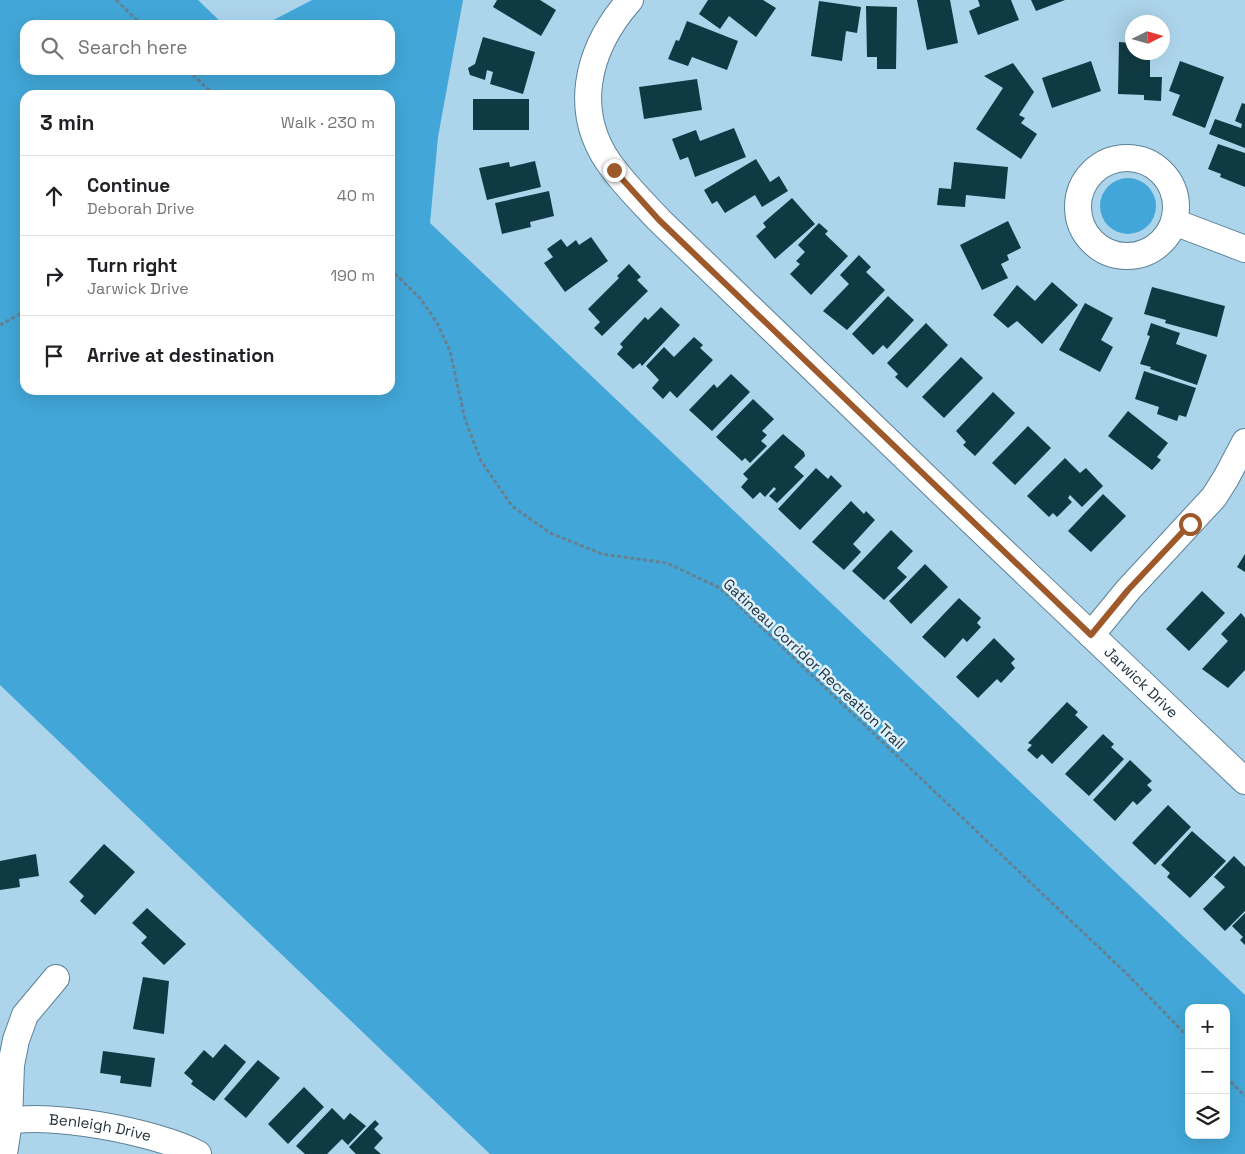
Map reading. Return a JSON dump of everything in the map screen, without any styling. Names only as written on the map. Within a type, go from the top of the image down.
[{"type":"street","name":"Jarwick Drive","points":[[630,0],[613,20],[600,42],[589,85],[588,104],[592,131],[614,170],[659,220],[1245,781]]},
{"type":"street","points":[[1174,222],[1245,249]]},
{"type":"street","points":[[1091,635],[1128,590],[1214,497],[1245,442]]},
{"type":"street","points":[[4,1154],[4,1122],[16,1040],[25,1014],[56,978]]},
{"type":"street","name":"Benleigh Drive","points":[[4,1122],[85,1123],[131,1130],[163,1139],[198,1154]]},
{"type":"path","points":[[116,0],[137,20]]},
{"type":"path","points":[[193,75],[209,90]]},
{"type":"path","name":"Gatineau Corridor Recreation Trail","points":[[395,274],[420,298],[437,323],[450,351],[465,419],[481,461],[512,506],[550,532],[602,554],[667,563],[720,588],[1127,974],[1185,1034]]},
{"type":"path","points":[[0,325],[20,314]]},
{"type":"path","points":[[1230,1081],[1245,1096]]},
{"type":"shaded area","points":[[0,0],[198,0],[219,20],[20,20],[20,75],[395,75],[395,20],[274,20],[312,0],[463,0],[438,137],[430,223],[1245,995],[1245,1154],[490,1154],[0,685]]},
{"type":"shaded area","points":[[1122,178],[1134,178],[1144,182],[1152,190],[1156,206],[1152,222],[1144,230],[1134,234],[1122,234],[1112,230],[1104,222],[1100,212],[1100,200],[1104,190],[1112,182]]},
{"type":"building","points":[[497,0],[540,0],[556,10],[541,36],[493,7]]},
{"type":"building","points":[[708,0],[763,0],[776,8],[756,37],[729,16],[720,29],[699,14]]},
{"type":"building","points":[[917,0],[950,0],[958,43],[927,50]]},
{"type":"building","points":[[978,0],[1011,0],[1019,20],[978,35],[969,11],[980,6]]},
{"type":"building","points":[[1031,0],[1065,0],[1036,11]]},
{"type":"building","points":[[819,1],[861,7],[857,33],[846,31],[842,61],[811,56]]},
{"type":"building","points":[[866,6],[897,7],[896,69],[877,69],[877,57],[867,57]]},
{"type":"building","points":[[687,21],[738,41],[727,70],[692,57],[688,66],[668,59],[676,40],[679,41]]},
{"type":"building","points":[[483,37],[535,52],[523,94],[490,84],[493,72],[487,70],[485,80],[470,75],[468,68],[475,64]]},
{"type":"building","points":[[1119,42],[1125,42],[1125,60],[1150,60],[1150,77],[1162,77],[1161,101],[1144,100],[1144,95],[1118,94]]},
{"type":"building","points":[[1091,61],[1101,91],[1052,108],[1042,78]]},
{"type":"building","points":[[1180,61],[1224,77],[1205,128],[1172,115],[1180,95],[1169,91]]},
{"type":"building","points":[[1013,63],[1034,92],[1019,115],[1025,118],[1021,123],[1037,134],[1021,159],[976,129],[1003,88],[984,76]]},
{"type":"building","points":[[697,79],[702,110],[644,119],[639,87]]},
{"type":"building","points":[[473,99],[529,99],[529,130],[473,130]]},
{"type":"building","points":[[1242,103],[1245,104],[1245,148],[1209,134],[1215,119],[1241,128],[1242,124],[1235,121]]},
{"type":"building","points":[[734,128],[746,157],[695,177],[688,157],[680,160],[672,139],[696,130],[700,141]]},
{"type":"building","points":[[1218,144],[1245,153],[1245,187],[1220,177],[1221,174],[1208,169]]},
{"type":"building","points":[[756,159],[770,182],[779,176],[788,191],[762,207],[755,195],[725,213],[717,201],[712,204],[704,190]]},
{"type":"building","points":[[535,161],[541,187],[487,200],[479,168],[509,162],[510,167]]},
{"type":"building","points":[[954,162],[1008,167],[1005,199],[966,195],[965,207],[937,205],[939,188],[951,189]]},
{"type":"building","points":[[549,191],[554,216],[530,222],[531,227],[502,234],[495,203]]},
{"type":"building","points":[[792,198],[815,224],[775,259],[756,236],[766,227],[763,223]]},
{"type":"building","points":[[1008,221],[1021,248],[1007,255],[1009,260],[1001,264],[1008,278],[982,290],[960,245]]},
{"type":"building","points":[[819,223],[828,231],[825,234],[848,256],[811,295],[790,274],[800,264],[796,261],[805,252],[798,245]]},
{"type":"building","points":[[591,237],[608,261],[565,292],[544,263],[553,257],[547,249],[561,239],[567,247],[576,240],[579,245]]},
{"type":"building","points":[[859,255],[871,267],[866,272],[885,290],[847,330],[823,311],[849,284],[840,275]]},
{"type":"building","points":[[629,264],[641,277],[637,280],[648,291],[602,336],[594,328],[600,322],[588,309],[619,278],[617,276]]},
{"type":"building","points":[[1052,282],[1078,305],[1042,344],[1017,321],[1008,328],[993,315],[1017,285],[1035,301]]},
{"type":"building","points":[[1152,287],[1225,306],[1217,337],[1165,323],[1166,320],[1144,314]]},
{"type":"building","points":[[888,296],[914,320],[887,349],[883,345],[873,355],[852,334]]},
{"type":"building","points":[[1085,303],[1113,318],[1101,340],[1113,347],[1100,372],[1059,350]]},
{"type":"building","points":[[661,307],[680,325],[642,366],[640,363],[633,369],[617,354],[623,347],[620,344],[645,317],[648,320]]},
{"type":"building","points":[[926,323],[948,345],[907,388],[895,377],[898,374],[887,363]]},
{"type":"building","points":[[1151,323],[1180,333],[1176,344],[1207,355],[1197,385],[1140,364],[1150,336],[1147,335]]},
{"type":"building","points":[[694,337],[703,345],[700,348],[713,360],[677,398],[670,391],[663,399],[652,388],[659,380],[646,366],[664,347],[674,357]]},
{"type":"building","points":[[961,357],[983,378],[944,418],[922,397]]},
{"type":"building","points":[[1144,371],[1196,388],[1186,417],[1179,415],[1177,421],[1157,414],[1159,407],[1135,399]]},
{"type":"building","points":[[731,374],[750,392],[712,431],[689,410],[714,384],[717,388]]},
{"type":"building","points":[[993,392],[1015,413],[975,456],[963,445],[966,442],[956,431]]},
{"type":"building","points":[[753,399],[774,419],[762,431],[767,435],[761,441],[767,446],[750,463],[745,458],[742,461],[716,437]]},
{"type":"building","points":[[1128,411],[1168,443],[1157,457],[1161,460],[1152,470],[1108,436]]},
{"type":"building","points":[[1028,426],[1051,448],[1015,485],[992,463]]},
{"type":"building","points":[[783,434],[804,452],[805,456],[794,467],[804,476],[777,503],[769,496],[776,489],[774,487],[765,497],[760,492],[753,499],[741,487],[748,479],[743,474]]},
{"type":"building","points":[[1065,458],[1080,473],[1086,468],[1103,486],[1082,507],[1070,495],[1068,498],[1072,502],[1057,517],[1053,513],[1049,517],[1027,496]]},
{"type":"building","points":[[816,468],[828,479],[831,475],[842,486],[800,530],[778,509]]},
{"type":"building","points":[[1103,494],[1126,516],[1091,552],[1068,531]]},
{"type":"building","points":[[851,501],[864,514],[866,511],[875,520],[853,544],[861,552],[844,570],[812,542]]},
{"type":"building","points":[[891,530],[913,551],[897,568],[907,577],[884,600],[852,571]]},
{"type":"building","points":[[1245,554],[1245,572],[1237,567]]},
{"type":"building","points":[[925,564],[948,587],[911,624],[889,601]]},
{"type":"building","points":[[1202,591],[1225,613],[1189,651],[1166,629]]},
{"type":"building","points":[[959,598],[981,618],[977,623],[981,627],[967,642],[963,638],[945,658],[922,637]]},
{"type":"building","points":[[1241,613],[1245,618],[1245,670],[1228,688],[1202,669],[1228,641],[1221,634]]},
{"type":"building","points":[[994,638],[1015,659],[1011,663],[1015,668],[1001,683],[997,679],[978,698],[956,677]]},
{"type":"building","points":[[1067,702],[1078,712],[1075,715],[1088,727],[1052,764],[1042,754],[1037,759],[1027,750],[1032,745],[1028,743]]},
{"type":"building","points":[[1103,734],[1114,744],[1111,747],[1124,759],[1089,796],[1065,774]]},
{"type":"building","points":[[1130,760],[1152,781],[1147,785],[1152,790],[1137,805],[1133,801],[1115,821],[1093,800]]},
{"type":"building","points":[[1168,805],[1191,827],[1155,865],[1132,843]]},
{"type":"building","points":[[1192,831],[1226,861],[1190,898],[1167,877],[1170,873],[1161,865]]},
{"type":"building","points":[[104,844],[135,872],[95,915],[80,901],[84,896],[69,882]]},
{"type":"building","points":[[36,854],[39,876],[19,879],[20,887],[0,890],[0,861]]},
{"type":"building","points":[[1234,856],[1245,867],[1245,911],[1225,931],[1203,909],[1225,887],[1214,877]]},
{"type":"building","points":[[147,908],[186,944],[164,965],[141,943],[147,937],[132,923]]},
{"type":"building","points":[[1245,913],[1245,945],[1240,940],[1243,937],[1232,926]]},
{"type":"building","points":[[143,977],[169,981],[164,1034],[133,1029]]},
{"type":"building","points":[[225,1044],[246,1062],[214,1101],[191,1084],[193,1081],[184,1073],[204,1050],[213,1058]]},
{"type":"building","points":[[103,1051],[155,1058],[151,1087],[120,1083],[121,1076],[100,1073]]},
{"type":"building","points":[[258,1060],[280,1078],[246,1118],[224,1099]]},
{"type":"building","points":[[304,1087],[324,1107],[288,1144],[268,1124]]},
{"type":"building","points":[[332,1108],[344,1120],[350,1113],[366,1126],[348,1145],[342,1139],[327,1154],[305,1154],[296,1146]]},
{"type":"building","points":[[375,1120],[379,1124],[374,1129],[383,1138],[374,1148],[381,1154],[356,1154],[349,1147]]},
{"type":"route","points":[[614,170],[659,220],[1091,635],[1128,590],[1190,524]]}]
